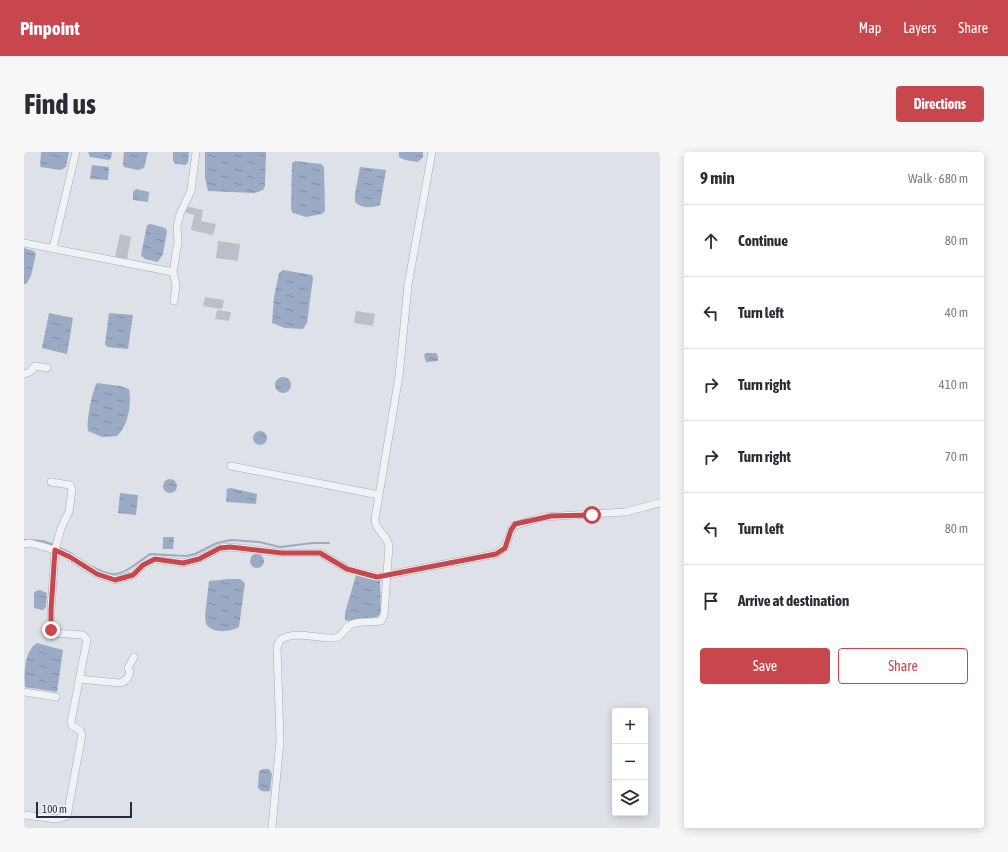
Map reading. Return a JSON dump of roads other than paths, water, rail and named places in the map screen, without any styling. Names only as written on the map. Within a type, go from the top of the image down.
[{"type":"street","points":[[53,248],[76,152]]},
{"type":"street","points":[[174,301],[176,285],[172,272],[178,242],[177,227],[180,214],[191,191],[196,152]]},
{"type":"street","points":[[272,828],[280,740],[277,647],[280,640],[289,636],[336,638],[353,624],[381,621],[385,608],[388,541],[375,524],[399,376],[408,285],[432,152]]},
{"type":"street","points":[[24,243],[172,272]]},
{"type":"street","points":[[24,374],[30,372],[35,366],[47,368]]},
{"type":"street","points":[[231,466],[380,495]]},
{"type":"street","points":[[24,815],[57,819],[65,818],[69,813],[82,735],[80,730],[72,726],[71,722],[87,640],[86,637],[83,636],[52,633],[51,630],[55,550],[61,528],[69,512],[72,489],[70,485],[51,482]]},
{"type":"street","points":[[24,544],[30,543],[55,550],[70,557],[97,574],[115,580],[133,575],[143,565],[155,559],[183,563],[199,559],[220,548],[230,547],[282,553],[320,553],[347,569],[360,574],[377,577],[496,554],[505,548],[513,526],[535,519],[564,514],[600,515],[637,510],[660,504]]},
{"type":"street","points":[[79,679],[120,683],[128,679],[130,672],[128,668],[134,657]]},
{"type":"street","points":[[24,692],[56,697]]},
{"type":"water","points":[[41,152],[69,152],[66,167],[61,170],[40,167]]},
{"type":"water","points":[[88,152],[112,152],[109,160],[90,157]]},
{"type":"water","points":[[124,152],[148,152],[144,168],[138,170],[124,167]]},
{"type":"water","points":[[173,152],[189,152],[188,162],[186,165],[175,164],[173,160]]},
{"type":"water","points":[[205,152],[266,152],[265,186],[263,190],[255,193],[208,191],[205,178]]},
{"type":"water","points":[[399,152],[423,152],[423,157],[418,162],[405,160],[399,157]]},
{"type":"water","points":[[295,161],[321,164],[324,167],[325,211],[322,214],[306,217],[293,213],[291,209],[292,163]]},
{"type":"water","points":[[92,165],[109,167],[108,180],[90,179]]},
{"type":"water","points":[[360,167],[386,170],[380,205],[367,207],[361,206],[355,202]]},
{"type":"water","points":[[136,189],[149,192],[148,202],[133,200],[133,192]]},
{"type":"water","points":[[151,224],[165,228],[167,231],[163,254],[158,262],[145,259],[141,255],[147,225]]},
{"type":"water","points":[[24,248],[34,251],[36,254],[31,276],[26,284],[24,284]]},
{"type":"water","points":[[283,270],[312,275],[313,278],[307,323],[303,329],[285,328],[272,323],[274,297],[279,273]]},
{"type":"water","points":[[49,313],[73,318],[67,354],[42,348]]},
{"type":"water","points":[[109,313],[133,315],[128,349],[107,347],[105,344]]},
{"type":"water","points":[[426,353],[436,353],[438,356],[438,361],[426,362],[424,355]]},
{"type":"water","points":[[283,377],[289,379],[291,385],[289,391],[283,393],[277,391],[275,385],[277,379]]},
{"type":"water","points":[[97,383],[120,386],[129,389],[130,401],[128,414],[124,427],[117,436],[102,437],[88,431],[90,407]]},
{"type":"water","points":[[260,431],[265,433],[267,438],[265,443],[260,445],[255,443],[253,438],[255,433]]},
{"type":"water","points":[[167,479],[173,479],[177,483],[177,489],[173,493],[167,493],[163,489],[163,483]]},
{"type":"water","points":[[231,488],[257,494],[256,504],[227,502],[227,489]]},
{"type":"water","points":[[120,493],[138,495],[136,515],[118,513]]},
{"type":"water","points":[[163,537],[174,537],[173,549],[163,549]]},
{"type":"water","points":[[257,554],[262,556],[264,561],[262,566],[257,568],[252,566],[250,561],[252,556]]},
{"type":"water","points":[[356,575],[380,580],[381,613],[377,617],[351,621],[345,620],[345,613]]},
{"type":"water","points":[[240,579],[245,583],[239,627],[226,631],[217,631],[206,624],[205,616],[209,581]]},
{"type":"water","points":[[40,590],[47,593],[46,607],[43,610],[34,608],[34,593]]},
{"type":"water","points":[[37,643],[63,650],[57,692],[25,687],[27,657]]},
{"type":"water","points":[[269,769],[272,774],[270,791],[266,792],[258,788],[259,771]]},
{"type":"waterway","points":[[24,540],[43,541],[54,545]]},
{"type":"waterway","points":[[82,561],[103,572],[118,574],[150,554],[186,556],[195,554],[217,543],[231,540],[259,542],[280,547],[313,543],[329,543]]},
{"type":"waterway","points":[[58,547],[72,554]]}]
